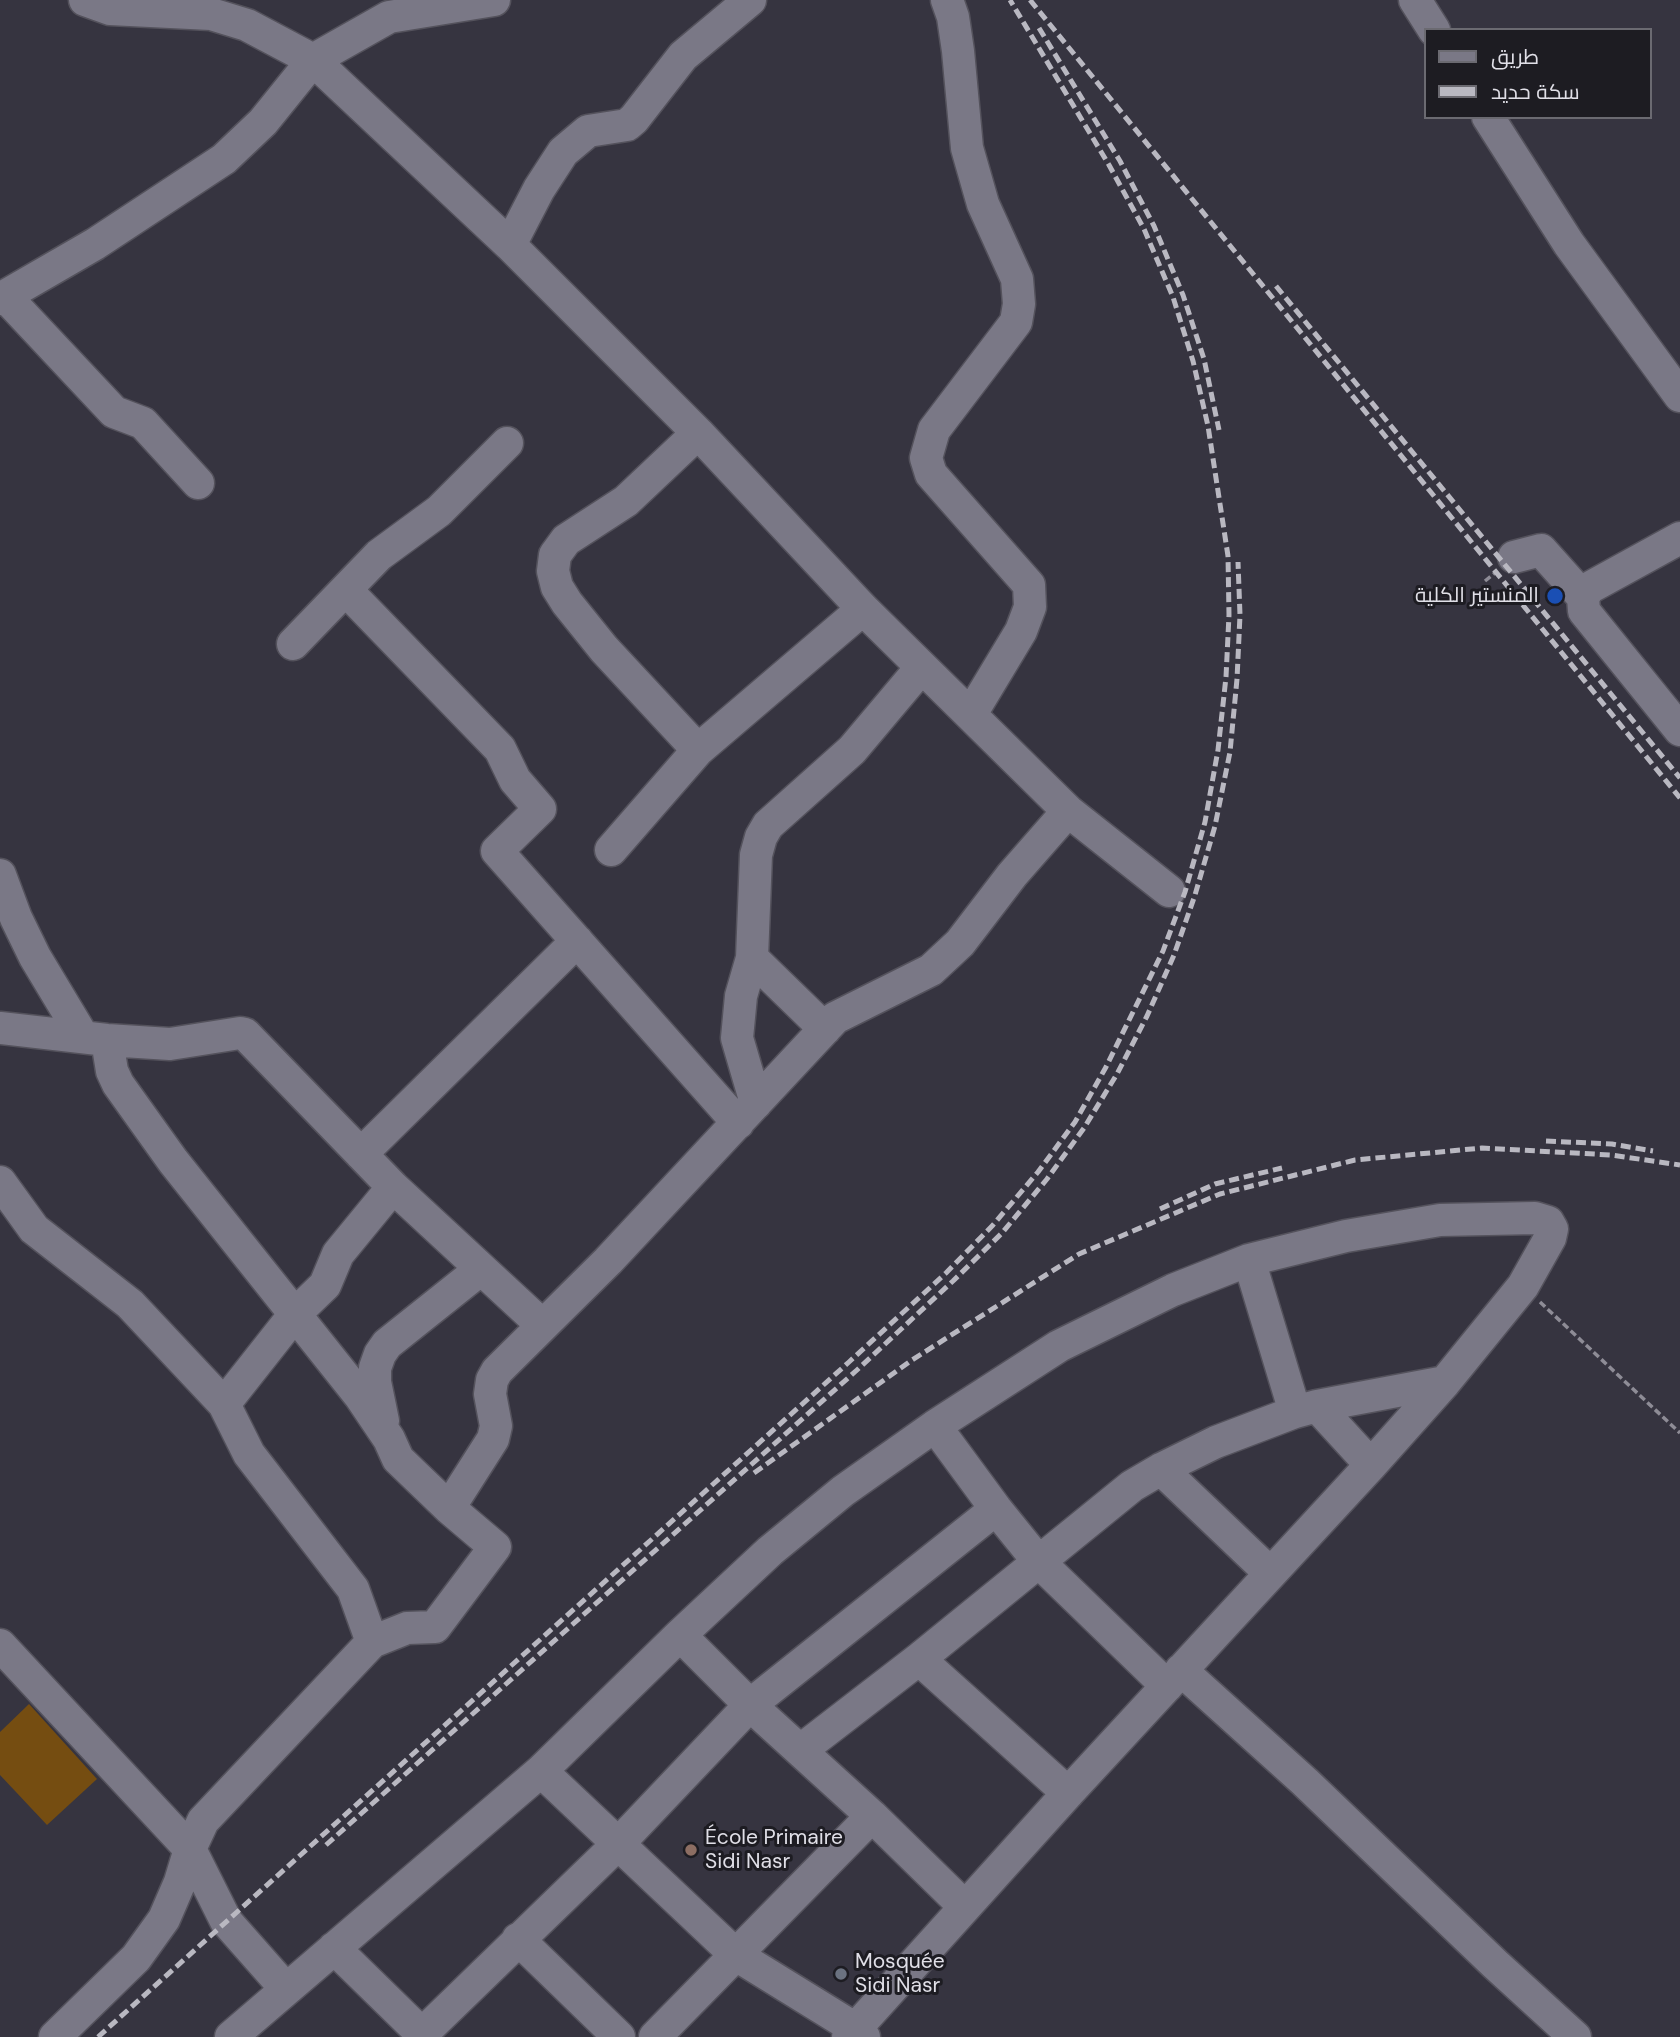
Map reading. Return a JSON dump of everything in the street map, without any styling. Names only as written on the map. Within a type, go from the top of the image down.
[{"type":"street","points":[[85,0],[110,9],[211,14],[247,25],[313,60],[510,245],[698,433],[921,668],[1068,811],[1169,891]]},
{"type":"street","points":[[198,483],[143,423],[114,412],[3,298],[95,244],[224,159],[263,122],[313,60],[389,18],[494,0]]},
{"type":"street","points":[[510,245],[539,189],[563,152],[588,131],[627,125],[683,56],[750,0]]},
{"type":"street","points":[[947,0],[953,17],[958,51],[967,148],[983,204],[1017,279],[1019,304],[1016,322],[934,430],[926,458],[931,474],[1029,585],[1030,607],[1021,631],[971,714]]},
{"type":"street","points":[[1415,0],[1433,28]]},
{"type":"street","points":[[1489,119],[1569,244],[1680,397]]},
{"type":"street","points":[[698,433],[626,501],[566,540],[555,555],[553,571],[557,587],[596,640],[698,750]]},
{"type":"street","points":[[293,644],[379,555],[439,511],[507,443]]},
{"type":"street","points":[[1583,597],[1589,588],[1680,538]]},
{"type":"street","points":[[1514,557],[1541,550],[1583,597],[1584,611],[1680,730]]},
{"type":"street","points":[[346,590],[499,749],[515,780],[540,809],[497,851],[577,941],[747,1113]]},
{"type":"street","points":[[611,850],[698,750],[863,609]]},
{"type":"street","points":[[747,1113],[737,1038],[741,996],[752,958],[756,855],[761,837],[768,825],[860,740],[921,668]]},
{"type":"street","points":[[449,1508],[493,1439],[496,1426],[490,1394],[492,1380],[497,1371],[608,1261],[835,1018],[931,970],[960,943],[1012,875],[1068,811]]},
{"type":"street","points":[[0,876],[35,957],[95,1039],[118,1084],[173,1161],[360,1396],[389,1439]]},
{"type":"street","points":[[361,1154],[577,941]]},
{"type":"street","points":[[752,958],[825,1029]]},
{"type":"street","points":[[0,1028],[170,1044],[245,1034],[393,1187],[542,1325]]},
{"type":"street","points":[[0,1182],[34,1229],[130,1304],[224,1404],[249,1454],[353,1589],[372,1642]]},
{"type":"street","points":[[224,1404],[295,1314],[325,1284],[338,1254],[393,1187]]},
{"type":"street","points":[[231,2037],[541,1771],[680,1635],[801,1525],[843,1491],[935,1426],[1059,1346],[1173,1290],[1250,1260],[1346,1236],[1440,1220],[1535,1218],[1548,1222],[1552,1229],[1546,1246],[1523,1286],[1446,1382],[1068,1793],[856,2034],[736,1955],[541,1771]]},
{"type":"street","points":[[1250,1260],[1306,1409],[1371,1465]]},
{"type":"street","points":[[55,2037],[136,1958],[164,1919],[203,1821],[372,1642],[407,1628],[435,1627],[495,1547],[398,1459],[379,1406],[375,1382],[375,1368],[387,1344],[481,1269]]},
{"type":"street","points":[[801,1750],[919,1659],[1132,1486],[1161,1469],[1216,1442],[1306,1409],[1446,1382]]},
{"type":"street","points":[[935,1426],[1038,1561],[1174,1678],[1305,1782],[1575,2037]]},
{"type":"street","points":[[1161,1469],[1270,1573]]},
{"type":"street","points":[[334,1948],[411,2032],[518,1939],[619,1843],[750,1705],[996,1509]]},
{"type":"street","points":[[680,1635],[750,1705],[872,1816],[965,1907]]},
{"type":"street","points":[[0,1645],[190,1849],[226,1921],[286,1989]]},
{"type":"street","points":[[919,1659],[1068,1793]]},
{"type":"street","points":[[655,2037],[872,1816]]},
{"type":"street","points":[[518,1939],[619,2037]]},
{"type":"path","points":[[1523,1286],[1680,1433]]},
{"type":"building","points":[[29,1704],[97,1779],[47,1825],[0,1775],[0,1732]]},
{"type":"railway","points":[[98,2037],[946,1273],[993,1225],[1038,1172],[1075,1122],[1106,1067],[1163,951],[1185,892],[1205,822],[1218,750],[1226,677],[1228,556],[1208,426],[1193,361],[1173,297],[1144,229],[1109,165],[1010,0]]},
{"type":"railway","points":[[1030,0],[1680,798]]},
{"type":"railway","points":[[1039,28],[1120,161],[1154,226],[1183,295],[1204,359],[1219,430]]},
{"type":"railway","points":[[1276,286],[1680,778]]},
{"type":"railway","points":[[326,1845],[953,1281],[1002,1233],[1047,1179],[1084,1128],[1117,1074],[1174,955],[1215,826],[1230,752],[1237,679],[1240,615],[1238,562]]},
{"type":"railway","points":[[1546,1141],[1612,1144],[1653,1151]]},
{"type":"railway","points":[[754,1473],[912,1360],[1079,1254],[1220,1194],[1355,1160],[1482,1148],[1611,1155],[1680,1165]]},
{"type":"railway","points":[[1160,1209],[1215,1184],[1282,1168]]},
{"type":"place","name":"المنستير الكلية","points":[[1555,596]]},
{"type":"place","name":"École Primaire Sidi Nasr","points":[[691,1850]]},
{"type":"place","name":"Mosquée Sidi Nasr","points":[[841,1974]]}]
